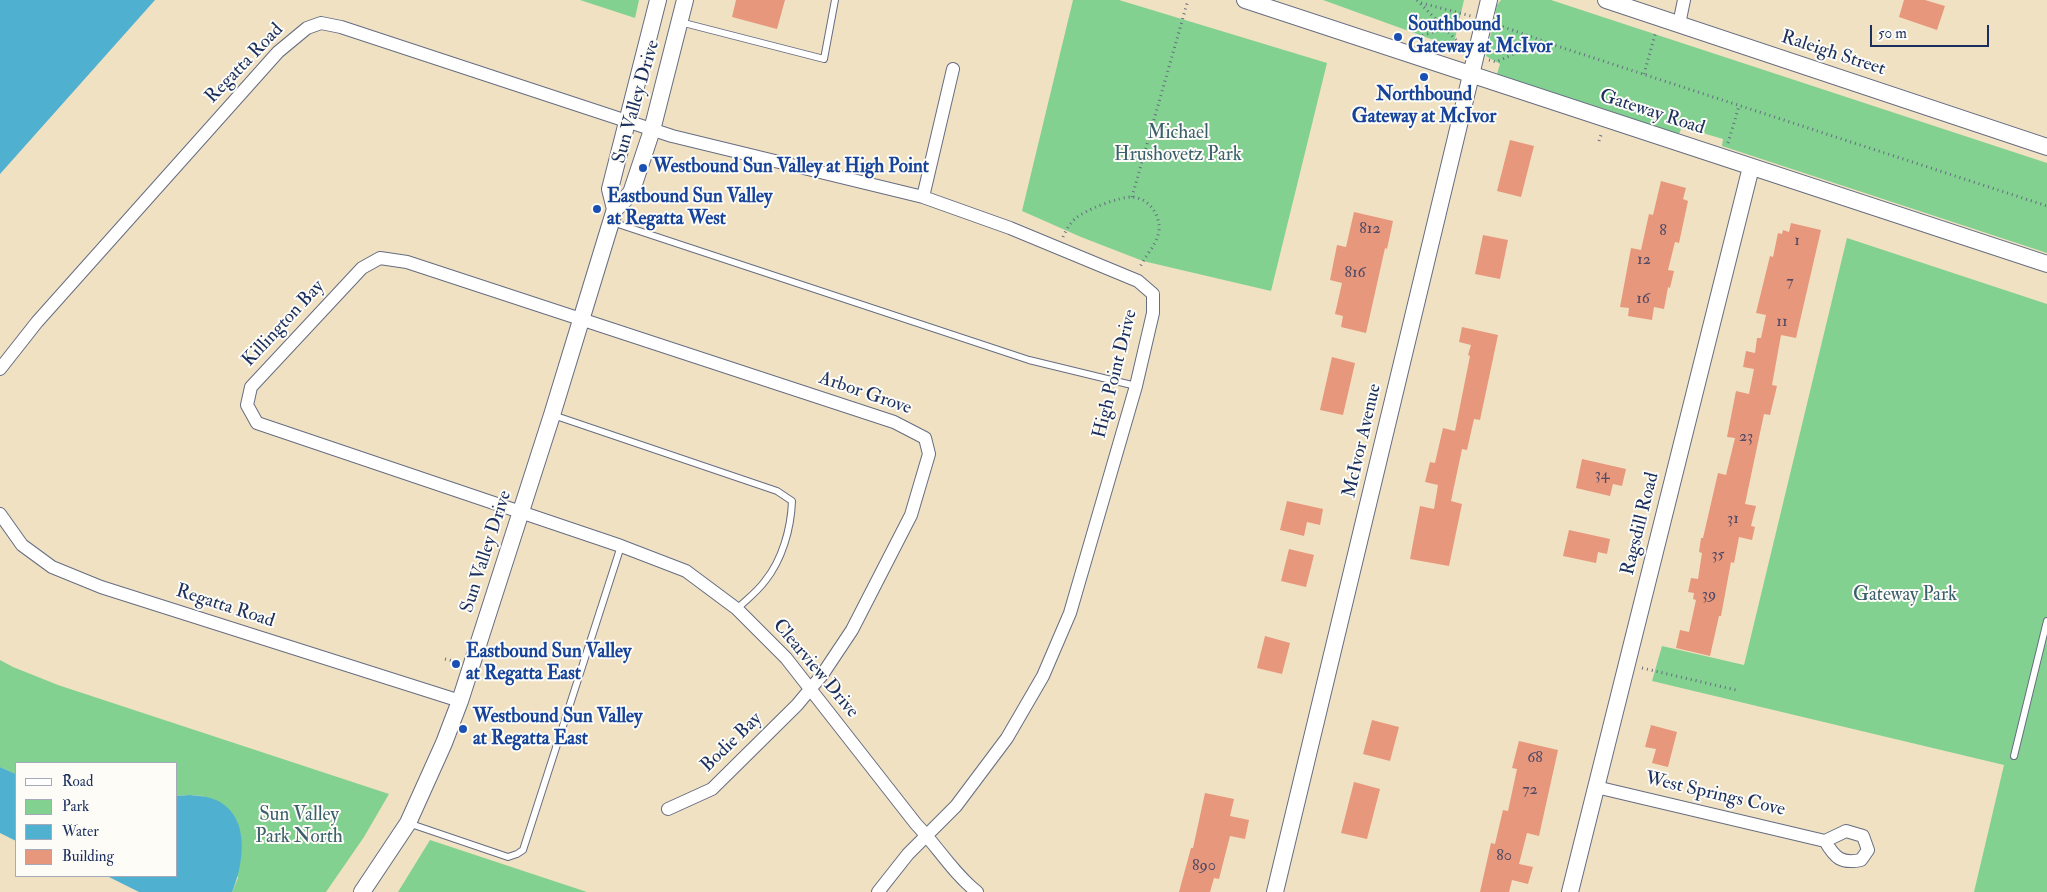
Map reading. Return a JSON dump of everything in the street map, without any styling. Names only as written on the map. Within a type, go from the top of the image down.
[{"type":"street","name":"Sun Valley Drive","points":[[362,892],[408,823],[444,743],[460,701],[614,215],[631,193],[658,0]]},
{"type":"street","name":"Sun Valley Drive","points":[[614,215],[610,189],[640,126],[680,22],[685,0]]},
{"type":"street","name":"Gateway Road","points":[[1245,0],[2047,264]]},
{"type":"street","name":"McIvor Avenue","points":[[1275,892],[1489,0]]},
{"type":"street","name":"Raleigh Street","points":[[1606,0],[2047,147]]},
{"type":"street","points":[[1679,24],[1684,0]]},
{"type":"street","name":"Regatta Road","points":[[0,369],[37,322],[278,52],[307,28],[321,23],[341,27],[640,126]]},
{"type":"street","points":[[922,197],[953,69]]},
{"type":"street","name":"High Point Drive","points":[[640,126],[922,197],[1010,228],[1135,280],[1153,294],[1153,312],[1136,386],[1070,613],[1043,676],[1007,738],[956,806],[908,854],[878,892]]},
{"type":"street","name":"Ragsdill Road","points":[[1570,892],[1751,166]]},
{"type":"street","name":"Killington Bay","points":[[520,512],[257,423],[247,405],[251,386],[362,268],[380,258],[407,262],[582,318]]},
{"type":"street","name":"Arbor Grove","points":[[582,318],[894,422],[925,438],[929,454],[911,515],[852,630],[822,676],[811,688]]},
{"type":"street","name":"Clearview Drive","points":[[520,512],[621,546],[686,571],[737,610],[786,658],[950,866],[977,892]]},
{"type":"street","name":"Regatta Road","points":[[0,514],[22,545],[52,567],[101,587],[460,701]]},
{"type":"street","name":"Bodie Bay","points":[[668,809],[712,789],[797,705],[811,688]]},
{"type":"street","name":"West Springs Cove","points":[[1596,786],[1825,841]]},
{"type":"lane","points":[[680,22],[824,59],[834,0]]},
{"type":"lane","points":[[614,215],[1029,360],[1136,386]]},
{"type":"lane","points":[[552,415],[777,491],[792,501],[792,521],[776,564],[764,582],[737,610]]},
{"type":"lane","points":[[408,823],[508,857],[523,850],[621,546]]},
{"type":"lane","points":[[2014,756],[2047,620]]},
{"type":"path","points":[[1132,197],[1188,0]]},
{"type":"path","points":[[1417,0],[1464,49],[1475,56],[1496,62],[1527,48],[1554,45],[2047,206]]},
{"type":"path","points":[[1644,74],[1660,18]]},
{"type":"path","points":[[1410,40],[1445,28]]},
{"type":"path","points":[[1724,158],[1739,106]]},
{"type":"path","points":[[1600,141],[1602,132]]},
{"type":"path","points":[[1058,248],[1066,229],[1082,213],[1095,207],[1132,197],[1146,202],[1157,214],[1159,224],[1155,244],[1143,261],[1135,280]]},
{"type":"path","points":[[445,659],[457,662],[456,664]]},
{"type":"path","points":[[1626,665],[1736,690]]},
{"type":"green space","points":[[580,0],[639,0],[635,18]]},
{"type":"green space","name":"Michael Hrushovetz Park","points":[[1073,0],[1119,0],[1327,63],[1271,291],[1143,261],[1022,211]]},
{"type":"green space","points":[[1323,0],[1464,0],[1453,47]]},
{"type":"green space","points":[[1501,0],[1551,0],[2047,163],[2047,253],[1722,146],[1723,139],[1682,127],[1679,134],[1497,74],[1500,64],[1486,56],[1497,5]]},
{"type":"green space","name":"Gateway Park","points":[[1847,238],[2047,304],[2047,892],[1974,892],[2004,765],[1652,681],[1662,646],[1744,665]]},
{"type":"green space","name":"Sun Valley Park North","points":[[0,660],[58,685],[389,794],[364,837],[326,892],[232,892],[238,878],[203,796],[178,796],[178,762],[15,762],[15,774],[0,767]]},
{"type":"green space","points":[[430,840],[587,892],[398,892]]},
{"type":"water","points":[[0,0],[155,0],[0,174]]},
{"type":"water","points":[[0,767],[15,774],[15,840],[0,833]]},
{"type":"water","points":[[178,796],[202,796],[220,802],[230,810],[237,820],[242,844],[239,869],[232,892],[139,892],[109,877],[178,877]]},
{"type":"building","points":[[736,0],[785,0],[777,29],[732,17]]},
{"type":"building","points":[[1904,0],[1925,0],[1945,6],[1937,30],[1899,17]]},
{"type":"building","points":[[1510,140],[1534,146],[1521,197],[1497,191]]},
{"type":"building","points":[[1661,181],[1686,188],[1683,199],[1688,201],[1679,243],[1675,242],[1668,270],[1674,271],[1670,288],[1668,287],[1664,309],[1654,307],[1652,320],[1628,316],[1629,308],[1620,307],[1631,248],[1641,250],[1649,214],[1653,215]]},
{"type":"building","points":[[1354,212],[1393,221],[1366,333],[1341,327],[1343,316],[1335,314],[1342,283],[1330,280],[1337,245],[1346,247]]},
{"type":"building","points":[[1791,223],[1821,230],[1796,338],[1781,335],[1772,385],[1777,386],[1770,415],[1764,414],[1745,504],[1756,506],[1751,526],[1755,527],[1752,540],[1739,537],[1734,563],[1731,562],[1721,616],[1719,616],[1710,656],[1676,648],[1680,630],[1689,632],[1696,600],[1693,599],[1694,593],[1688,592],[1691,578],[1698,579],[1702,553],[1699,552],[1701,538],[1703,538],[1718,473],[1726,475],[1735,438],[1727,437],[1736,391],[1749,394],[1754,369],[1743,367],[1746,351],[1755,353],[1757,338],[1761,338],[1766,315],[1756,313],[1770,256],[1773,257],[1778,233],[1782,234],[1783,230],[1789,232]]},
{"type":"building","points":[[1483,235],[1508,240],[1500,279],[1475,274]]},
{"type":"building","points":[[1462,327],[1498,335],[1480,420],[1474,419],[1467,450],[1462,449],[1451,501],[1462,504],[1449,566],[1410,559],[1420,506],[1434,509],[1438,485],[1425,482],[1430,462],[1435,463],[1443,428],[1455,431],[1471,345],[1459,342]]},
{"type":"building","points":[[1332,357],[1355,363],[1343,415],[1320,410]]},
{"type":"building","points":[[1582,459],[1626,469],[1622,486],[1613,484],[1610,496],[1576,488]]},
{"type":"building","points":[[1287,501],[1323,509],[1320,525],[1307,522],[1304,536],[1280,530]]},
{"type":"building","points":[[1569,530],[1610,539],[1607,554],[1598,552],[1596,563],[1563,556]]},
{"type":"building","points":[[1289,549],[1314,555],[1306,587],[1281,581]]},
{"type":"building","points":[[1265,636],[1290,643],[1282,674],[1257,668]]},
{"type":"building","points":[[1372,720],[1399,727],[1390,761],[1363,754]]},
{"type":"building","points":[[1651,725],[1677,732],[1668,767],[1652,763],[1656,749],[1645,747]]},
{"type":"building","points":[[1519,741],[1558,750],[1539,836],[1527,833],[1519,864],[1533,867],[1528,884],[1512,880],[1509,892],[1480,892],[1491,843],[1495,844],[1503,810],[1508,811],[1517,769],[1512,768]]},
{"type":"building","points":[[1354,782],[1380,789],[1367,839],[1341,833]]},
{"type":"building","points":[[1205,793],[1234,799],[1230,816],[1249,820],[1245,839],[1230,836],[1219,879],[1214,878],[1210,892],[1179,892],[1191,848],[1193,848]]},
{"type":"place","name":"Southbound Gateway at McIvor","points":[[1398,37]]},
{"type":"place","name":"Northbound Gateway at McIvor","points":[[1424,77]]},
{"type":"place","name":"Westbound Sun Valley at High Point","points":[[643,168]]},
{"type":"place","name":"Eastbound Sun Valley at Regatta West","points":[[597,209]]},
{"type":"place","name":"Eastbound Sun Valley at Regatta East","points":[[456,664]]},
{"type":"place","name":"Westbound Sun Valley at Regatta East","points":[[463,729]]}]
